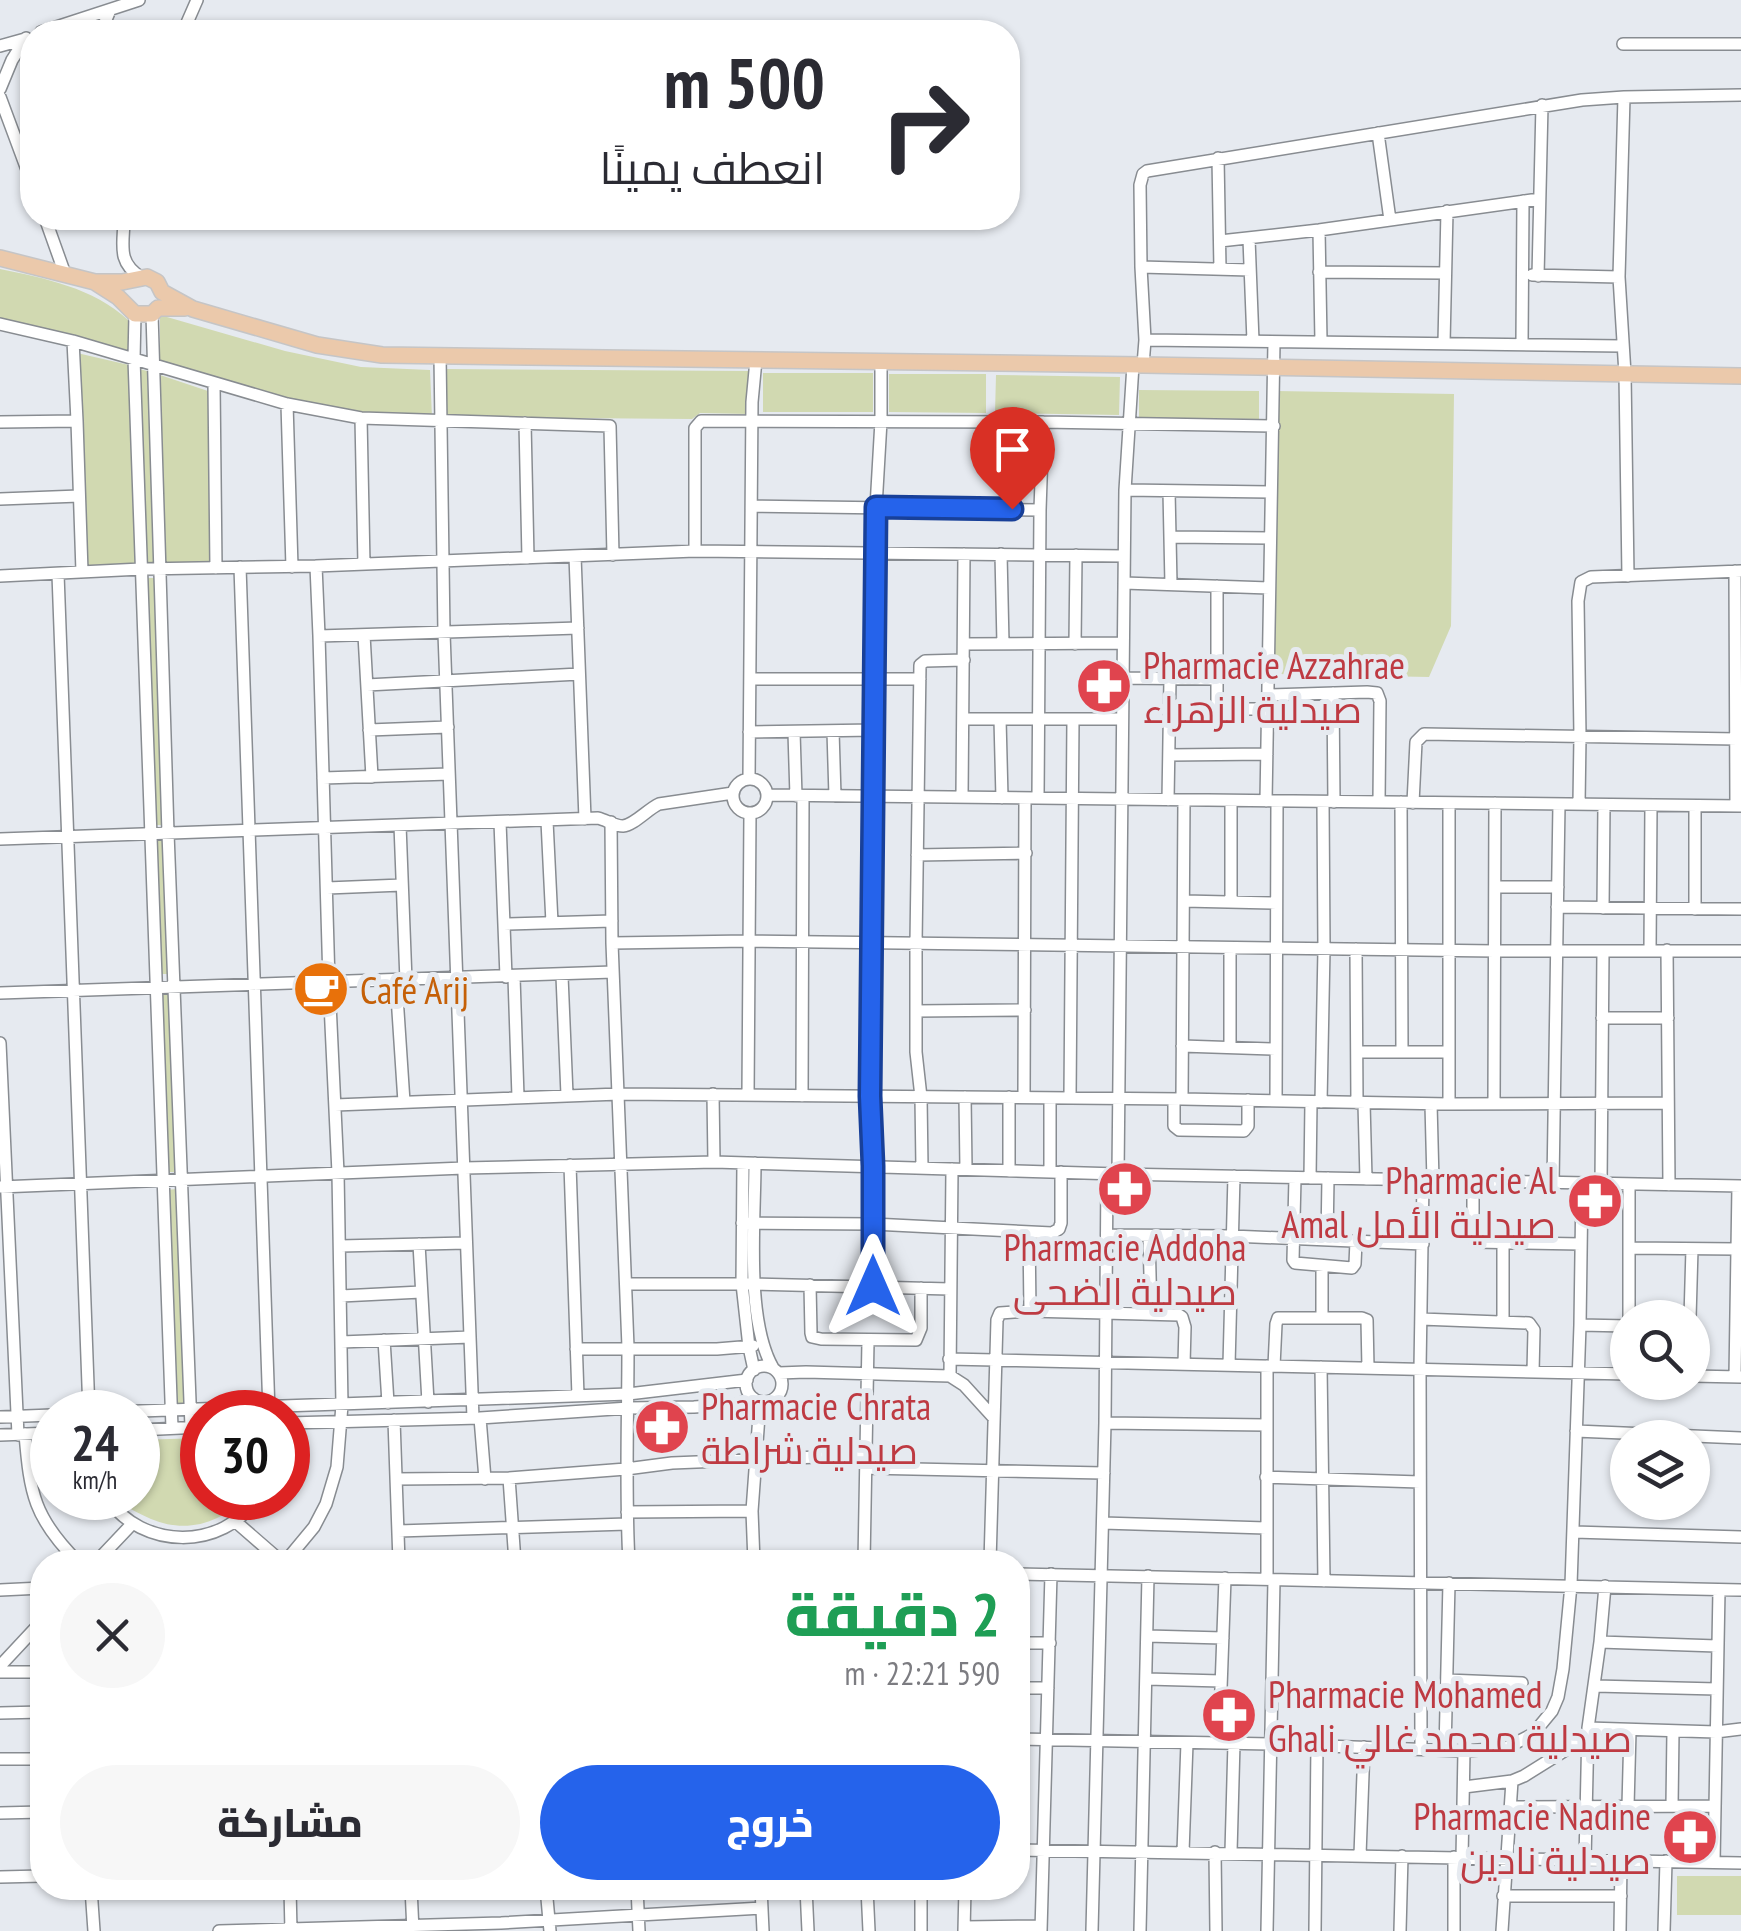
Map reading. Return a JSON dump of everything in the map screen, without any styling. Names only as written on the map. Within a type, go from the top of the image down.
[{"type":"main road","points":[[3,255],[95,282],[118,297],[147,307],[194,309],[317,345],[382,355],[1741,376]]},
{"type":"main road","points":[[136,279],[124,294],[147,307]]},
{"type":"main road","points":[[95,282],[152,279],[147,307]]},
{"type":"street","points":[[79,20],[139,0]]},
{"type":"street","points":[[106,20],[110,10]]},
{"type":"street","points":[[1622,44],[1741,44]]},
{"type":"street","points":[[0,89],[20,49]]},
{"type":"street","points":[[1092,1931],[1106,1235],[1118,1098],[1125,490],[1130,423],[1144,340],[1140,184],[1143,174],[1152,169],[1542,105],[1624,97],[1741,95]]},
{"type":"street","points":[[0,97],[20,140]]},
{"type":"street","points":[[1624,97],[1620,277],[1628,576]]},
{"type":"street","points":[[1538,276],[1542,105]]},
{"type":"street","points":[[1378,134],[1390,220]]},
{"type":"street","points":[[1218,158],[1220,269]]},
{"type":"street","points":[[1220,241],[1539,199]]},
{"type":"street","points":[[1522,344],[1523,202]]},
{"type":"street","points":[[1444,343],[1447,211]]},
{"type":"street","points":[[48,230],[64,274]]},
{"type":"street","points":[[124,230],[123,258],[136,279]]},
{"type":"street","points":[[1319,230],[1321,341]]},
{"type":"street","points":[[1249,239],[1253,342]]},
{"type":"street","points":[[1141,267],[1250,270]]},
{"type":"street","points":[[1319,272],[1445,273]]},
{"type":"street","points":[[1522,275],[1620,277]]},
{"type":"street","points":[[147,307],[134,359],[172,1428]]},
{"type":"street","points":[[147,307],[153,364],[189,1390]]},
{"type":"street","points":[[0,324],[74,341],[287,404],[361,418],[610,426],[613,555]]},
{"type":"street","points":[[1144,340],[1622,346]]},
{"type":"street","points":[[74,341],[82,572]]},
{"type":"street","points":[[1274,342],[1267,754],[1276,903],[1276,1101]]},
{"type":"street","points":[[440,356],[444,633],[472,1400],[484,1479]]},
{"type":"street","points":[[749,779],[756,360]]},
{"type":"street","points":[[873,1286],[870,1096],[881,362]]},
{"type":"street","points":[[214,384],[216,568]]},
{"type":"street","points":[[287,404],[292,567]]},
{"type":"street","points":[[361,418],[364,564]]},
{"type":"street","points":[[0,422],[76,421]]},
{"type":"street","points":[[695,551],[696,424],[700,421],[1274,426]]},
{"type":"street","points":[[1024,1097],[1026,852],[1038,719],[1044,422]]},
{"type":"street","points":[[525,424],[528,558]]},
{"type":"street","points":[[1125,490],[1270,492]]},
{"type":"street","points":[[1169,491],[1171,584]]},
{"type":"street","points":[[0,499],[79,496]]},
{"type":"street","points":[[752,506],[1040,510]]},
{"type":"street","points":[[1170,537],[1270,538]]},
{"type":"street","points":[[0,576],[695,551],[1124,556]]},
{"type":"street","points":[[962,798],[964,554]]},
{"type":"street","points":[[1001,554],[1003,644]]},
{"type":"street","points":[[1075,644],[1076,555]]},
{"type":"street","points":[[575,556],[586,819]]},
{"type":"street","points":[[294,1550],[314,1527],[326,1504],[337,1467],[342,1405],[338,1173],[316,566]]},
{"type":"street","points":[[240,568],[268,1390]]},
{"type":"street","points":[[767,795],[1739,806],[1738,571],[1592,577],[1581,582],[1579,804]]},
{"type":"street","points":[[58,574],[88,1390]]},
{"type":"street","points":[[1124,583],[1269,588]]},
{"type":"street","points":[[1217,586],[1218,709],[1333,693],[1376,694],[1378,802]]},
{"type":"street","points":[[319,636],[578,628]]},
{"type":"street","points":[[364,635],[372,777]]},
{"type":"street","points":[[964,644],[1123,643]]},
{"type":"street","points":[[922,1168],[921,1097],[916,1064],[920,665],[923,661],[964,660]]},
{"type":"street","points":[[367,685],[580,674]]},
{"type":"street","points":[[1123,678],[1217,679]]},
{"type":"street","points":[[750,680],[920,679]]},
{"type":"street","points":[[1168,800],[1170,679]]},
{"type":"street","points":[[1310,1178],[1324,949],[1333,693]]},
{"type":"street","points":[[963,719],[1122,719]]},
{"type":"street","points":[[1000,719],[1002,798]]},
{"type":"street","points":[[1070,1098],[1073,720]]},
{"type":"street","points":[[369,730],[448,727]]},
{"type":"street","points":[[749,732],[874,730]]},
{"type":"street","points":[[833,731],[835,796]]},
{"type":"street","points":[[794,732],[799,796],[802,1096]]},
{"type":"street","points":[[1402,1052],[1401,950],[1408,802],[1416,742],[1424,734],[1737,739]]},
{"type":"street","points":[[1169,755],[1267,754]]},
{"type":"street","points":[[323,778],[450,774]]},
{"type":"street","points":[[0,840],[598,818],[620,826],[630,824],[659,804],[732,793],[739,782],[749,779],[763,785],[767,795],[764,806],[750,813],[736,806],[732,793]]},
{"type":"street","points":[[1184,800],[1182,1046],[1176,1129],[1244,1131],[1248,1126],[1248,1100]]},
{"type":"street","points":[[1231,800],[1231,902]]},
{"type":"street","points":[[1448,803],[1449,1104]]},
{"type":"street","points":[[1494,1104],[1495,804]]},
{"type":"street","points":[[1553,1183],[1559,804]]},
{"type":"street","points":[[1603,908],[1604,805]]},
{"type":"street","points":[[1650,950],[1651,805]]},
{"type":"street","points":[[1694,909],[1695,806]]},
{"type":"street","points":[[748,1094],[750,813]]},
{"type":"street","points":[[547,821],[552,922]]},
{"type":"street","points":[[500,822],[518,1097]]},
{"type":"street","points":[[612,822],[612,943],[628,1348],[628,1550]]},
{"type":"street","points":[[400,825],[404,1102]]},
{"type":"street","points":[[917,855],[1026,852]]},
{"type":"street","points":[[326,888],[402,885]]},
{"type":"street","points":[[1495,887],[1558,887]]},
{"type":"street","points":[[1184,901],[1276,903]]},
{"type":"street","points":[[1557,907],[1741,910]]},
{"type":"street","points":[[504,924],[612,921]]},
{"type":"street","points":[[612,943],[1741,951]]},
{"type":"street","points":[[1230,948],[1230,1047]]},
{"type":"street","points":[[1356,949],[1357,1052],[1366,1179]]},
{"type":"street","points":[[1668,950],[1669,1185]]},
{"type":"street","points":[[1601,1184],[1603,951]]},
{"type":"street","points":[[0,993],[614,972]]},
{"type":"street","points":[[562,976],[568,1095]]},
{"type":"street","points":[[916,1011],[1025,1010]]},
{"type":"street","points":[[1602,1018],[1668,1018]]},
{"type":"street","points":[[0,1043],[7,1349],[34,1500],[55,1538],[66,1550]]},
{"type":"street","points":[[1182,1046],[1276,1049]]},
{"type":"street","points":[[1357,1052],[1449,1052]]},
{"type":"street","points":[[335,1105],[618,1094],[1431,1104],[1668,1103]]},
{"type":"street","points":[[713,1094],[714,1162]]},
{"type":"street","points":[[950,1376],[951,1229],[965,1097]]},
{"type":"street","points":[[1008,1097],[1009,1171]]},
{"type":"street","points":[[748,1223],[1052,1232],[1059,1228],[1050,1098]]},
{"type":"street","points":[[1421,1749],[1420,1369],[1431,1104]]},
{"type":"street","points":[[3,1187],[714,1162],[1740,1186],[1738,1377],[1710,1376]]},
{"type":"street","points":[[749,1163],[749,1393],[756,1400],[754,1550]]},
{"type":"street","points":[[570,1166],[578,1396]]},
{"type":"street","points":[[1228,1365],[1234,1176]]},
{"type":"street","points":[[1295,1178],[1294,1262],[1322,1267],[1354,1266],[1356,1241]]},
{"type":"street","points":[[1327,1240],[1328,1178]]},
{"type":"street","points":[[1473,1182],[1474,1239],[1479,1243],[1581,1244]]},
{"type":"street","points":[[1030,1739],[1464,1751],[1506,1748],[1534,1734],[1552,1711],[1561,1683],[1571,1585],[1582,1184]]},
{"type":"street","points":[[1629,1184],[1629,1300]]},
{"type":"street","points":[[1029,1233],[1030,1311]]},
{"type":"street","points":[[1106,1235],[1423,1244]]},
{"type":"street","points":[[1149,1236],[1151,1314]]},
{"type":"street","points":[[340,1246],[466,1243]]},
{"type":"street","points":[[419,1244],[428,1402]]},
{"type":"street","points":[[1503,1244],[1503,1322]]},
{"type":"street","points":[[1629,1248],[1737,1249]]},
{"type":"street","points":[[1691,1300],[1692,1248]]},
{"type":"street","points":[[1322,1267],[1322,1317]]},
{"type":"street","points":[[626,1284],[950,1289]]},
{"type":"street","points":[[310,1423],[769,1402],[782,1390],[782,1380],[762,1344],[748,1284]]},
{"type":"street","points":[[810,1285],[812,1337],[911,1342],[919,1338],[921,1288]]},
{"type":"street","points":[[340,1296],[421,1292]]},
{"type":"street","points":[[990,1550],[998,1316],[1004,1312],[1030,1311],[1174,1314],[1182,1317],[1184,1327],[1184,1364]]},
{"type":"street","points":[[1267,1931],[1271,1579],[1266,1528],[1266,1425],[1278,1318],[1367,1320],[1368,1368]]},
{"type":"street","points":[[1421,1319],[1532,1324],[1534,1372]]},
{"type":"street","points":[[1580,1325],[1610,1326]]},
{"type":"street","points":[[341,1342],[470,1337]]},
{"type":"street","points":[[384,1340],[388,1403]]},
{"type":"street","points":[[864,1550],[868,1340]]},
{"type":"street","points":[[576,1349],[717,1349],[762,1344]]},
{"type":"street","points":[[949,1358],[1610,1373]]},
{"type":"street","points":[[310,1407],[628,1394],[750,1375],[760,1367],[776,1371],[950,1376],[964,1385],[994,1418]]},
{"type":"street","points":[[1321,1367],[1324,1581]]},
{"type":"street","points":[[160,1410],[180,1409]]},
{"type":"street","points":[[0,1417],[30,1416]]},
{"type":"street","points":[[394,1420],[399,1550]]},
{"type":"street","points":[[1105,1423],[1266,1425]]},
{"type":"street","points":[[160,1429],[180,1428]]},
{"type":"street","points":[[1576,1431],[1741,1438]]},
{"type":"street","points":[[0,1435],[30,1434]]},
{"type":"street","points":[[396,1480],[509,1478],[755,1459],[1104,1473]]},
{"type":"street","points":[[1266,1476],[1420,1482]]},
{"type":"street","points":[[509,1478],[514,1550]]},
{"type":"street","points":[[398,1531],[512,1528],[752,1511]]},
{"type":"street","points":[[128,1520],[156,1534],[182,1538],[209,1534],[236,1522],[270,1550]]},
{"type":"street","points":[[1102,1523],[1266,1528]]},
{"type":"street","points":[[107,1550],[132,1524]]},
{"type":"street","points":[[1574,1532],[1741,1536]]},
{"type":"street","points":[[1030,1574],[1741,1590]]},
{"type":"street","points":[[965,1900],[964,1929],[1041,1929],[1051,1574]]},
{"type":"street","points":[[1140,1931],[1148,1576]]},
{"type":"street","points":[[1219,1743],[1225,1578]]},
{"type":"street","points":[[1445,1750],[1449,1584]]},
{"type":"street","points":[[1585,1860],[1588,1732],[1605,1586]]},
{"type":"street","points":[[0,1590],[30,1589]]},
{"type":"street","points":[[1714,1862],[1720,1590]]},
{"type":"street","points":[[0,1669],[30,1634]]},
{"type":"street","points":[[1147,1636],[1222,1638]]},
{"type":"street","points":[[1600,1642],[1717,1646]]},
{"type":"street","points":[[1030,1643],[1050,1643]]},
{"type":"street","points":[[0,1669],[30,1671]]},
{"type":"street","points":[[1147,1680],[1221,1681]]},
{"type":"street","points":[[1447,1680],[1522,1683]]},
{"type":"street","points":[[1595,1686],[1717,1689]]},
{"type":"street","points":[[1030,1688],[1048,1688]]},
{"type":"street","points":[[0,1713],[30,1712]]},
{"type":"street","points":[[1464,1787],[1512,1781],[1536,1770],[1588,1732],[1741,1729]]},
{"type":"street","points":[[1628,1806],[1630,1731]]},
{"type":"street","points":[[1672,1806],[1674,1731]]},
{"type":"street","points":[[1183,1852],[1188,1742]]},
{"type":"street","points":[[1232,1852],[1234,1743]]},
{"type":"street","points":[[1315,1931],[1317,1745]]},
{"type":"street","points":[[1360,1855],[1364,1747]]},
{"type":"street","points":[[1454,1931],[1464,1751]]},
{"type":"street","points":[[0,1759],[30,1759]]},
{"type":"street","points":[[1502,1931],[1512,1781]]},
{"type":"street","points":[[1511,1807],[1715,1806]]},
{"type":"street","points":[[0,1813],[30,1812]]},
{"type":"street","points":[[1030,1850],[1741,1862]]},
{"type":"street","points":[[1216,1852],[1216,1931]]},
{"type":"street","points":[[1400,1931],[1402,1856]]},
{"type":"street","points":[[1620,1861],[1620,1931]]},
{"type":"street","points":[[1664,1931],[1666,1861]]},
{"type":"street","points":[[0,1877],[30,1876]]},
{"type":"street","points":[[1503,1896],[1621,1896]]},
{"type":"street","points":[[91,1900],[94,1931]]},
{"type":"street","points":[[290,1900],[291,1930]]},
{"type":"street","points":[[412,1900],[413,1928]]},
{"type":"street","points":[[547,1900],[550,1926]]},
{"type":"street","points":[[638,1900],[639,1931]]},
{"type":"street","points":[[762,1900],[763,1931]]},
{"type":"street","points":[[807,1900],[808,1931]]},
{"type":"street","points":[[868,1900],[869,1931]]},
{"type":"street","points":[[921,1900],[921,1931]]},
{"type":"street","points":[[220,1931],[550,1926],[638,1914],[762,1908]]},
{"type":"green space","points":[[0,269],[68,286],[115,309],[128,320],[128,351],[0,319]]},
{"type":"green space","points":[[160,315],[285,351],[361,367],[430,370],[432,418],[369,414],[286,399],[160,363]]},
{"type":"green space","points":[[77,353],[129,365],[137,564],[85,566]]},
{"type":"green space","points":[[136,368],[147,371],[155,564],[145,564]]},
{"type":"green space","points":[[445,369],[748,371],[748,414],[700,413],[692,419],[445,417]]},
{"type":"green space","points":[[763,373],[873,373],[873,412],[763,412]]},
{"type":"green space","points":[[889,374],[986,374],[986,413],[889,412]]},
{"type":"green space","points":[[160,375],[208,391],[214,563],[166,564]]},
{"type":"green space","points":[[996,375],[1120,377],[1119,415],[995,413]]},
{"type":"green space","points":[[1139,390],[1259,391],[1259,419],[1139,418]]},
{"type":"green space","points":[[1276,391],[1454,394],[1451,626],[1429,677],[1273,674]]},
{"type":"green space","points":[[146,578],[155,578],[163,825],[154,825]]},
{"type":"green space","points":[[154,840],[163,840],[168,974],[159,974]]},
{"type":"green space","points":[[170,989],[176,1172],[165,1172],[159,990]]},
{"type":"green space","points":[[177,1189],[185,1390],[180,1390],[180,1411],[176,1411],[166,1190]]},
{"type":"green space","points":[[160,1439],[180,1439],[180,1520],[214,1520],[177,1526],[154,1520],[160,1520]]},
{"type":"green space","points":[[1677,1876],[1741,1876],[1741,1915],[1677,1915]]},
{"type":"place","name":"Pharmacie Azzahrae صيدلية الزهراء","points":[[1104,686]]},
{"type":"place","name":"Café Arij","points":[[321,989]]},
{"type":"place","name":"Pharmacie Addoha صيدلية الضحى","points":[[1125,1189]]},
{"type":"place","name":"Pharmacie Al Amal صيدلية الأمل","points":[[1595,1201]]},
{"type":"place","name":"Pharmacie Chrata صيدلية شراطة","points":[[662,1427]]},
{"type":"place","name":"Pharmacie Mohamed Ghali صيدلية محمد غالي","points":[[1229,1715]]},
{"type":"place","name":"Pharmacie Nadine صيدلية نادين","points":[[1690,1837]]},
{"type":"route","points":[[873,1286],[870,1096],[876,507],[1012,509]]}]
